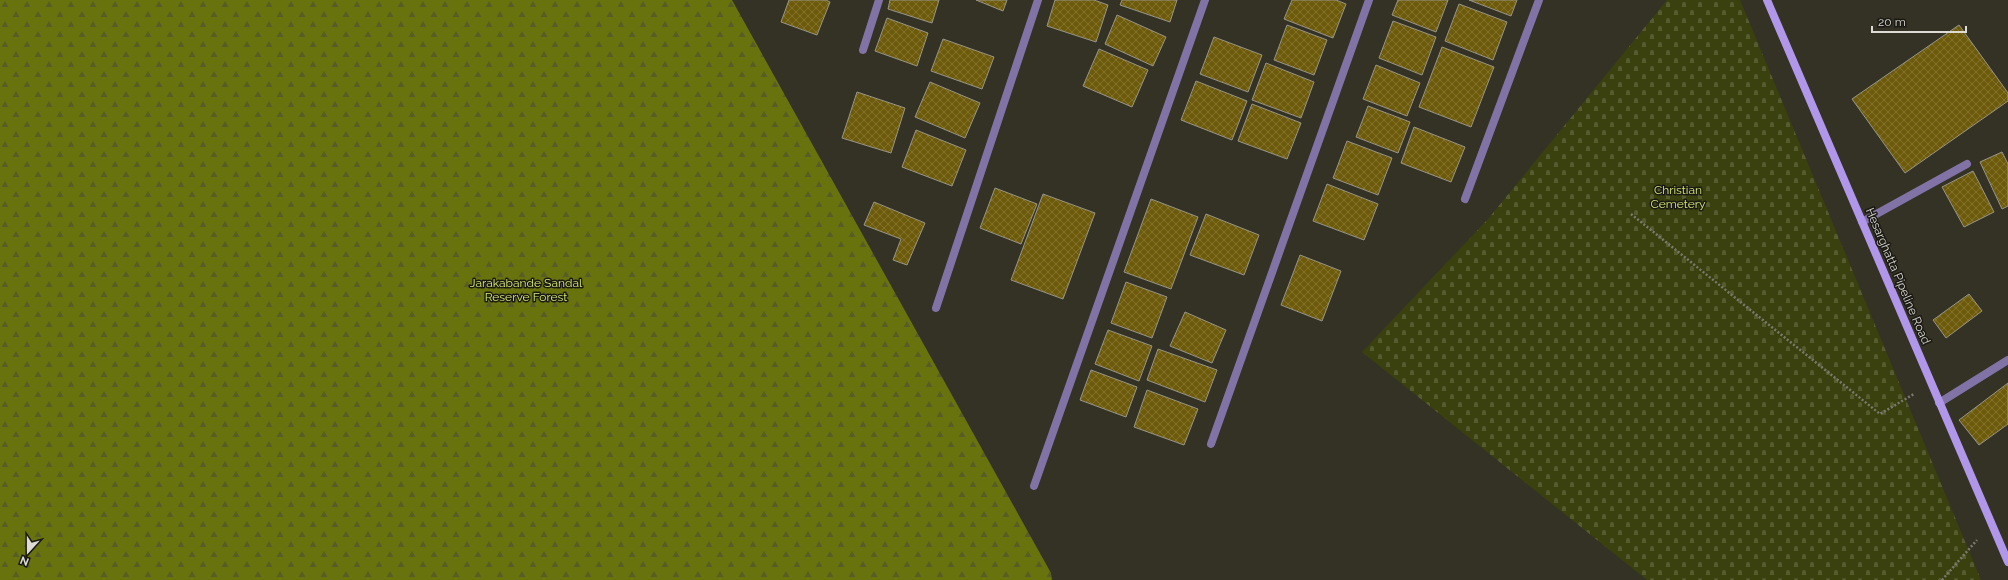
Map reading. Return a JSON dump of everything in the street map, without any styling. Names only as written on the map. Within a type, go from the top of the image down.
[{"type":"main road","name":"Hesarghatta Pipeline Road","points":[[1767,0],[2008,562]]},
{"type":"street","points":[[862,50],[879,0]]},
{"type":"street","points":[[936,308],[1038,0]]},
{"type":"street","points":[[1034,486],[1205,0]]},
{"type":"street","points":[[1211,444],[1369,0]]},
{"type":"street","points":[[1465,199],[1539,0]]},
{"type":"street","points":[[1862,222],[1967,164]]},
{"type":"street","points":[[1939,403],[2008,360]]},
{"type":"path","points":[[1631,214],[1880,414],[1931,384]]},
{"type":"path","points":[[1942,580],[1992,524]]},
{"type":"green space","name":"Jarakabande Sandal Reserve Forest","points":[[0,0],[732,0],[1051,573],[1052,580],[0,580]]},
{"type":"green space","name":"Christian Cemetery","points":[[1667,0],[1740,0],[1981,580],[1647,580],[1362,352],[1488,219]]},
{"type":"building","points":[[789,0],[826,0],[830,2],[817,35],[781,22]]},
{"type":"building","points":[[890,0],[939,0],[932,23],[888,9]]},
{"type":"building","points":[[976,0],[1007,0],[1003,11]]},
{"type":"building","points":[[1055,0],[1094,0],[1108,5],[1096,42],[1047,26]]},
{"type":"building","points":[[1122,0],[1177,0],[1170,22],[1120,5]]},
{"type":"building","points":[[1292,0],[1336,0],[1346,4],[1333,38],[1284,19]]},
{"type":"building","points":[[1398,0],[1448,0],[1436,32],[1392,15]]},
{"type":"building","points":[[1469,0],[1517,0],[1511,16]]},
{"type":"building","points":[[1459,4],[1507,22],[1493,60],[1445,41]]},
{"type":"building","points":[[1117,15],[1166,37],[1153,66],[1105,44]]},
{"type":"building","points":[[887,18],[928,33],[917,66],[875,51]]},
{"type":"building","points":[[1393,21],[1436,37],[1422,75],[1379,58]]},
{"type":"building","points":[[1287,25],[1327,40],[1314,75],[1274,60]]},
{"type":"building","points":[[1959,25],[2008,93],[2008,101],[1905,173],[1852,99]]},
{"type":"building","points":[[1214,37],[1262,55],[1248,92],[1200,74]]},
{"type":"building","points":[[943,39],[994,57],[982,89],[931,71]]},
{"type":"building","points":[[1442,47],[1494,67],[1471,127],[1419,107]]},
{"type":"building","points":[[1099,49],[1148,70],[1132,107],[1083,86]]},
{"type":"building","points":[[1266,63],[1314,82],[1301,118],[1252,100]]},
{"type":"building","points":[[1376,65],[1420,83],[1407,116],[1363,99]]},
{"type":"building","points":[[1196,81],[1247,101],[1232,140],[1181,120]]},
{"type":"building","points":[[930,82],[980,103],[965,138],[915,117]]},
{"type":"building","points":[[857,92],[905,108],[891,153],[842,138]]},
{"type":"building","points":[[1252,104],[1301,123],[1287,159],[1238,141]]},
{"type":"building","points":[[1368,106],[1410,122],[1398,153],[1356,137]]},
{"type":"building","points":[[1414,127],[1465,147],[1451,182],[1401,163]]},
{"type":"building","points":[[916,130],[966,150],[952,186],[902,167]]},
{"type":"building","points":[[1347,141],[1392,158],[1378,195],[1333,178]]},
{"type":"building","points":[[2002,152],[2008,164],[2008,206],[2002,209],[1980,162]]},
{"type":"building","points":[[1973,171],[1994,212],[1964,227],[1942,187]]},
{"type":"building","points":[[1327,184],[1378,204],[1364,240],[1313,221]]},
{"type":"building","points":[[995,188],[1037,204],[1021,244],[980,228]]},
{"type":"building","points":[[1043,194],[1095,213],[1063,299],[1011,280]]},
{"type":"building","points":[[1151,199],[1198,217],[1171,289],[1124,272]]},
{"type":"building","points":[[874,202],[925,223],[907,265],[893,260],[901,239],[864,225]]},
{"type":"building","points":[[1206,214],[1259,235],[1244,275],[1190,255]]},
{"type":"building","points":[[1300,255],[1341,271],[1322,321],[1281,305]]},
{"type":"building","points":[[1126,282],[1167,297],[1152,338],[1111,323]]},
{"type":"building","points":[[1969,294],[1982,311],[1946,338],[1933,320]]},
{"type":"building","points":[[1185,312],[1226,330],[1212,363],[1170,346]]},
{"type":"building","points":[[1108,330],[1152,346],[1139,381],[1095,364]]},
{"type":"building","points":[[1158,349],[1217,370],[1205,402],[1147,380]]},
{"type":"building","points":[[1091,370],[1137,387],[1126,417],[1080,400]]},
{"type":"building","points":[[2008,383],[2008,424],[1979,445],[1959,420]]},
{"type":"building","points":[[1147,390],[1198,409],[1184,445],[1134,427]]}]
